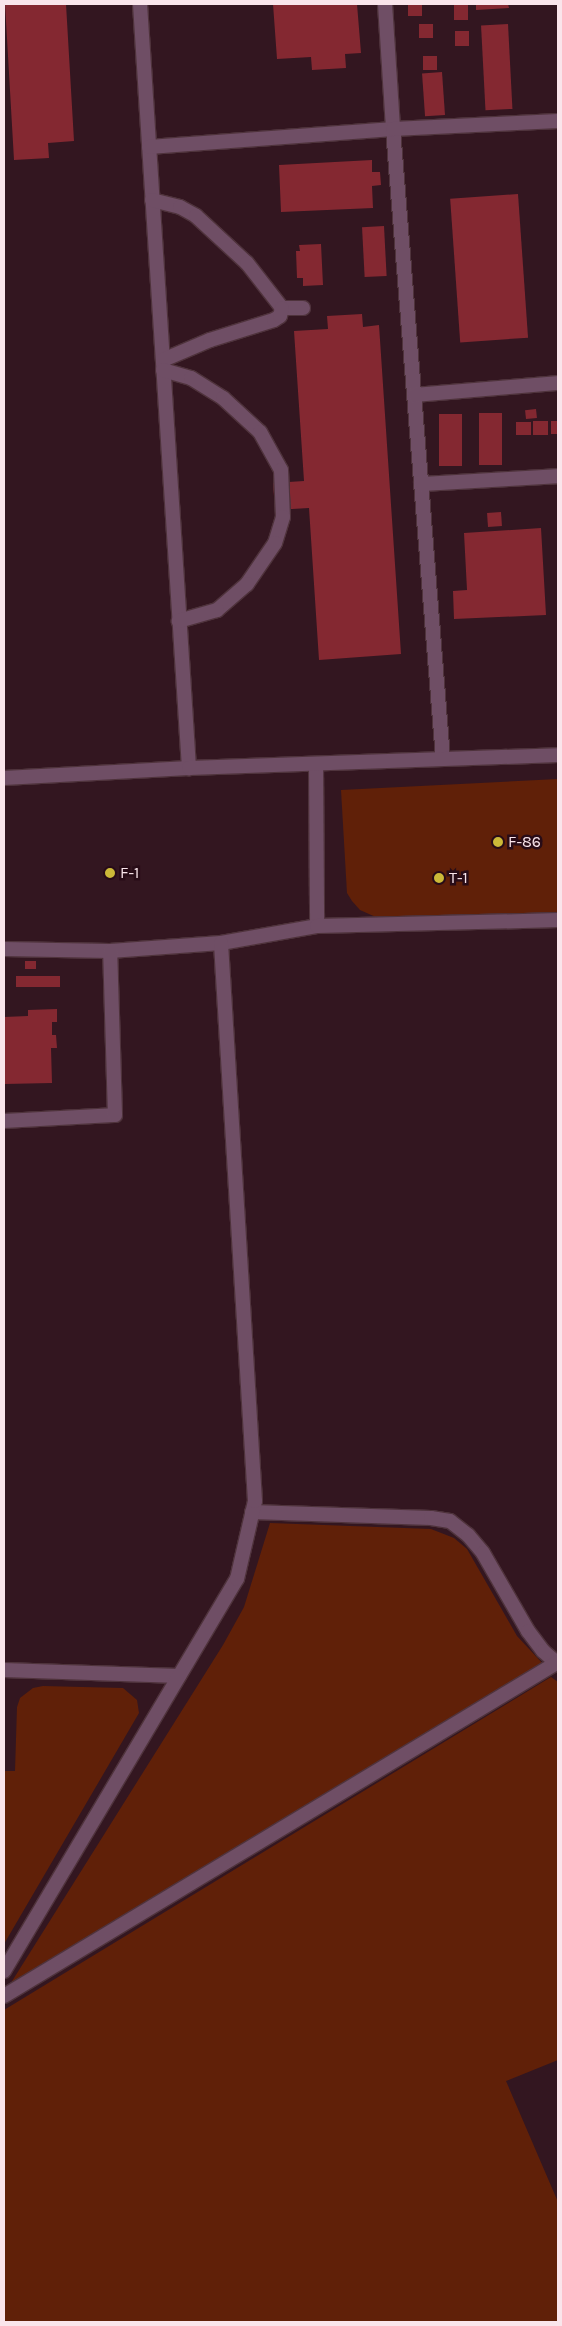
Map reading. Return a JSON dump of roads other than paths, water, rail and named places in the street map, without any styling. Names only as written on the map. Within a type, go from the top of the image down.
[{"type":"lane","points":[[140,4],[189,768]]},
{"type":"lane","points":[[385,4],[393,129],[443,759]]},
{"type":"lane","points":[[149,147],[393,129],[558,121]]},
{"type":"lane","points":[[152,200],[180,207],[196,216],[247,263],[282,308]]},
{"type":"lane","points":[[282,308],[302,308]]},
{"type":"lane","points":[[163,365],[210,340],[274,320],[280,316],[282,308]]},
{"type":"lane","points":[[163,365],[192,378],[223,398],[260,432],[281,470],[283,517],[275,543],[247,584],[217,610],[179,621]]},
{"type":"lane","points":[[414,395],[558,383]]},
{"type":"lane","points":[[421,484],[558,476]]},
{"type":"lane","points":[[4,778],[189,768],[558,755]]},
{"type":"lane","points":[[316,764],[317,926]]},
{"type":"lane","points":[[4,948],[110,950],[221,943],[317,926],[558,920]]},
{"type":"lane","points":[[4,1971],[236,1579],[255,1501],[221,943]]},
{"type":"lane","points":[[4,1121],[115,1115],[110,950]]},
{"type":"lane","points":[[4,1996],[558,1663],[543,1651],[528,1631],[483,1552],[468,1535],[450,1521],[431,1518],[252,1512]]},
{"type":"lane","points":[[4,1670],[179,1676]]},
{"type":"place","name":"F-86","points":[[498,842]]},
{"type":"place","name":"F-1","points":[[110,873]]},
{"type":"place","name":"T-1","points":[[439,878]]}]
